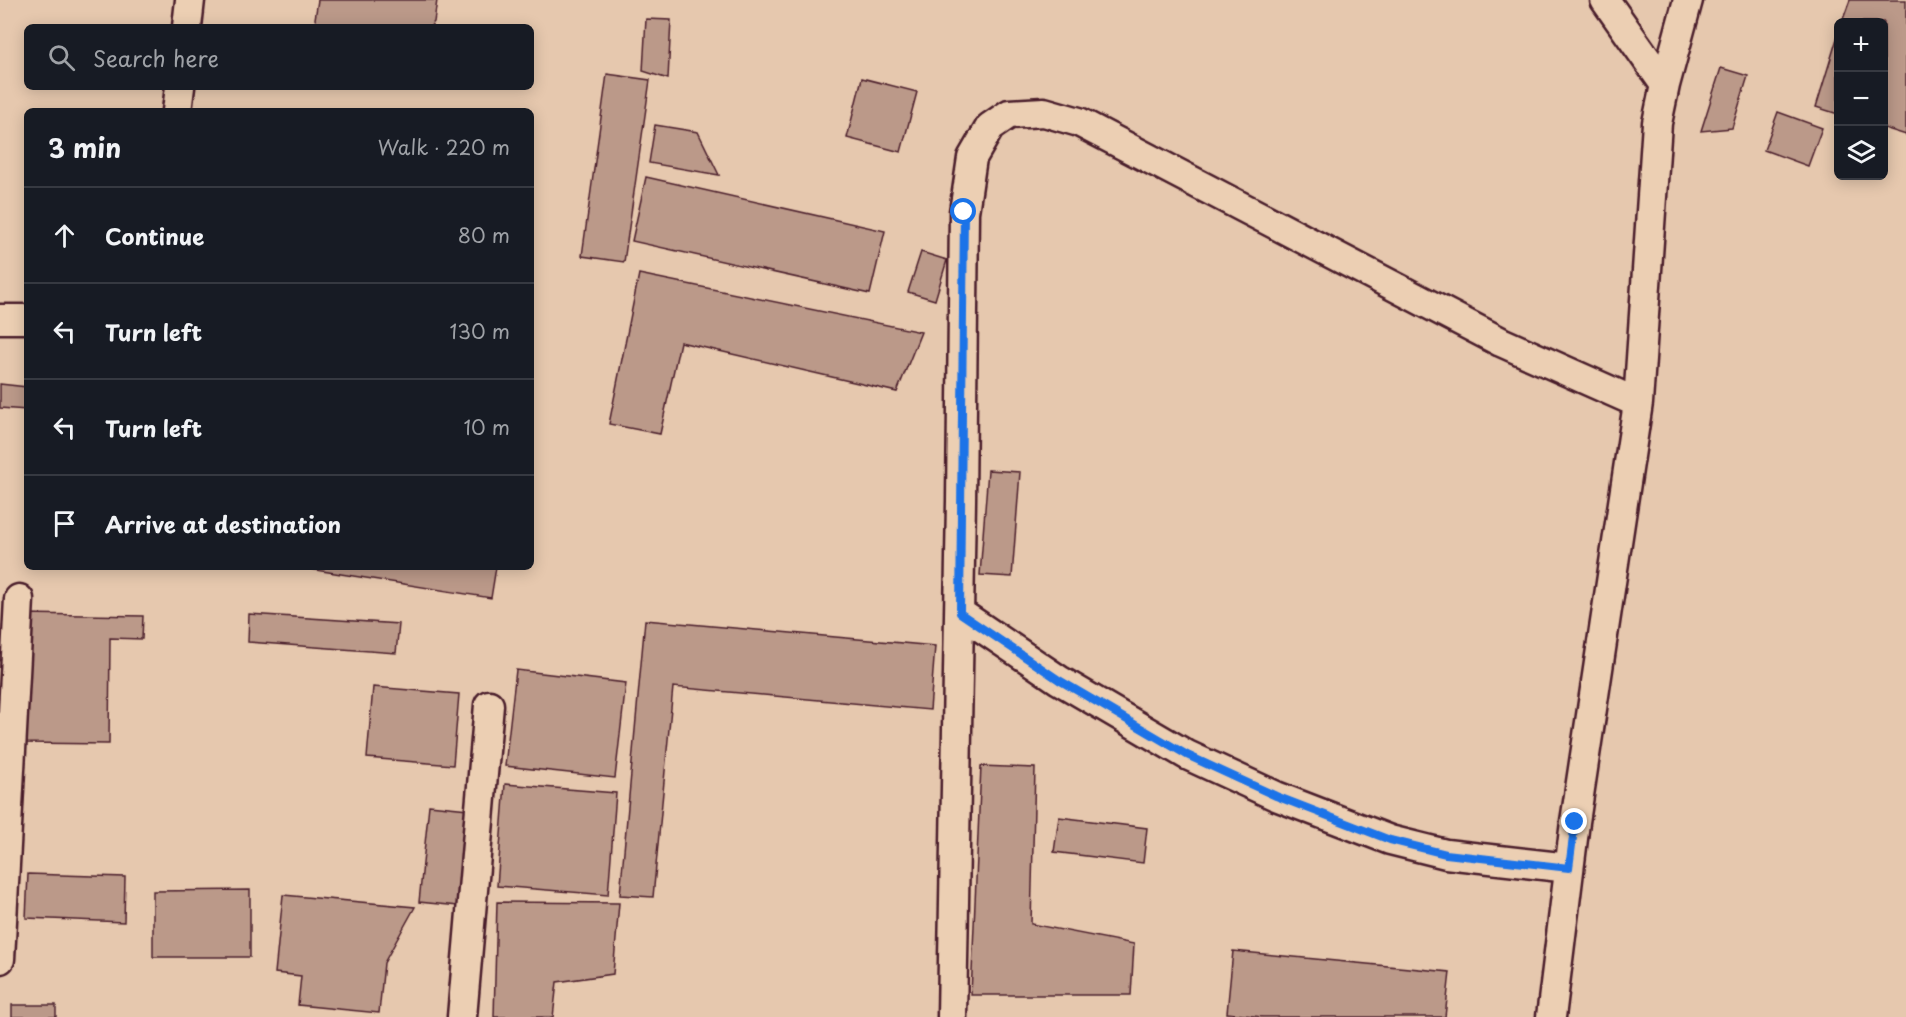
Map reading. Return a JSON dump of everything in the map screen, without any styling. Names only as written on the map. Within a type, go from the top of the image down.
[{"type":"street","points":[[187,24],[190,0]]},
{"type":"street","points":[[1605,0],[1665,86]]},
{"type":"street","points":[[1551,1017],[1575,822],[1638,403],[1657,123],[1688,0]]},
{"type":"street","points":[[177,108],[180,90]]},
{"type":"street","points":[[952,1017],[960,613],[964,212],[972,158],[990,127],[1009,114],[1044,112],[1079,122],[1501,342],[1638,403]]},
{"type":"street","points":[[0,319],[24,319]]},
{"type":"street","points":[[0,959],[19,599]]},
{"type":"street","points":[[960,613],[1059,680],[1187,755],[1276,796],[1390,840],[1446,854],[1569,868]]},
{"type":"street","points":[[462,1017],[489,705]]},
{"type":"building","points":[[318,0],[437,0],[432,24],[317,24],[315,19]]},
{"type":"building","points":[[1850,0],[1906,0],[1906,135],[1888,129],[1888,18],[1843,18]]},
{"type":"building","points":[[646,19],[671,20],[668,79],[643,71]]},
{"type":"building","points":[[1834,48],[1834,113],[1816,107]]},
{"type":"building","points":[[1721,68],[1748,76],[1732,128],[1701,131]]},
{"type":"building","points":[[607,74],[650,80],[624,262],[582,256]]},
{"type":"building","points":[[862,78],[917,92],[901,152],[847,138]]},
{"type":"building","points":[[1778,112],[1822,128],[1808,166],[1764,150]]},
{"type":"building","points":[[655,125],[698,132],[719,175],[649,163]]},
{"type":"building","points":[[646,177],[885,231],[870,294],[632,241]]},
{"type":"building","points":[[921,252],[947,260],[935,300],[908,292]]},
{"type":"building","points":[[639,274],[921,332],[897,392],[680,342],[660,434],[609,424]]},
{"type":"building","points":[[0,384],[24,387],[24,410],[0,408]]},
{"type":"building","points":[[988,470],[1020,472],[1012,577],[980,575]]},
{"type":"building","points":[[316,570],[496,570],[491,598]]},
{"type":"building","points":[[25,614],[143,616],[142,639],[110,638],[109,744],[23,743]]},
{"type":"building","points":[[249,614],[399,624],[396,653],[248,642]]},
{"type":"building","points":[[645,620],[935,646],[930,710],[673,687],[653,897],[620,895]]},
{"type":"building","points":[[516,670],[626,683],[615,778],[505,766]]},
{"type":"building","points":[[373,687],[459,694],[453,765],[367,758]]},
{"type":"building","points":[[981,766],[1035,768],[1031,924],[1134,944],[1131,995],[971,995]]},
{"type":"building","points":[[505,784],[616,793],[608,895],[497,886]]},
{"type":"building","points":[[429,805],[468,809],[458,906],[419,902]]},
{"type":"building","points":[[1059,817],[1147,828],[1143,863],[1054,852]]},
{"type":"building","points":[[28,874],[125,877],[124,922],[26,918]]},
{"type":"building","points":[[250,890],[250,957],[153,957],[153,891]]},
{"type":"building","points":[[283,895],[415,907],[384,963],[379,1013],[298,1005],[301,976],[275,973]]},
{"type":"building","points":[[497,902],[619,903],[613,974],[557,982],[553,1017],[494,1017]]},
{"type":"building","points":[[1233,951],[1450,972],[1445,1017],[1262,1017],[1227,1013]]},
{"type":"building","points":[[12,1005],[56,1005],[56,1017],[12,1017]]},
{"type":"route","points":[[964,212],[960,613],[1059,680],[1187,755],[1276,796],[1390,840],[1446,854],[1569,868],[1575,822]]}]
